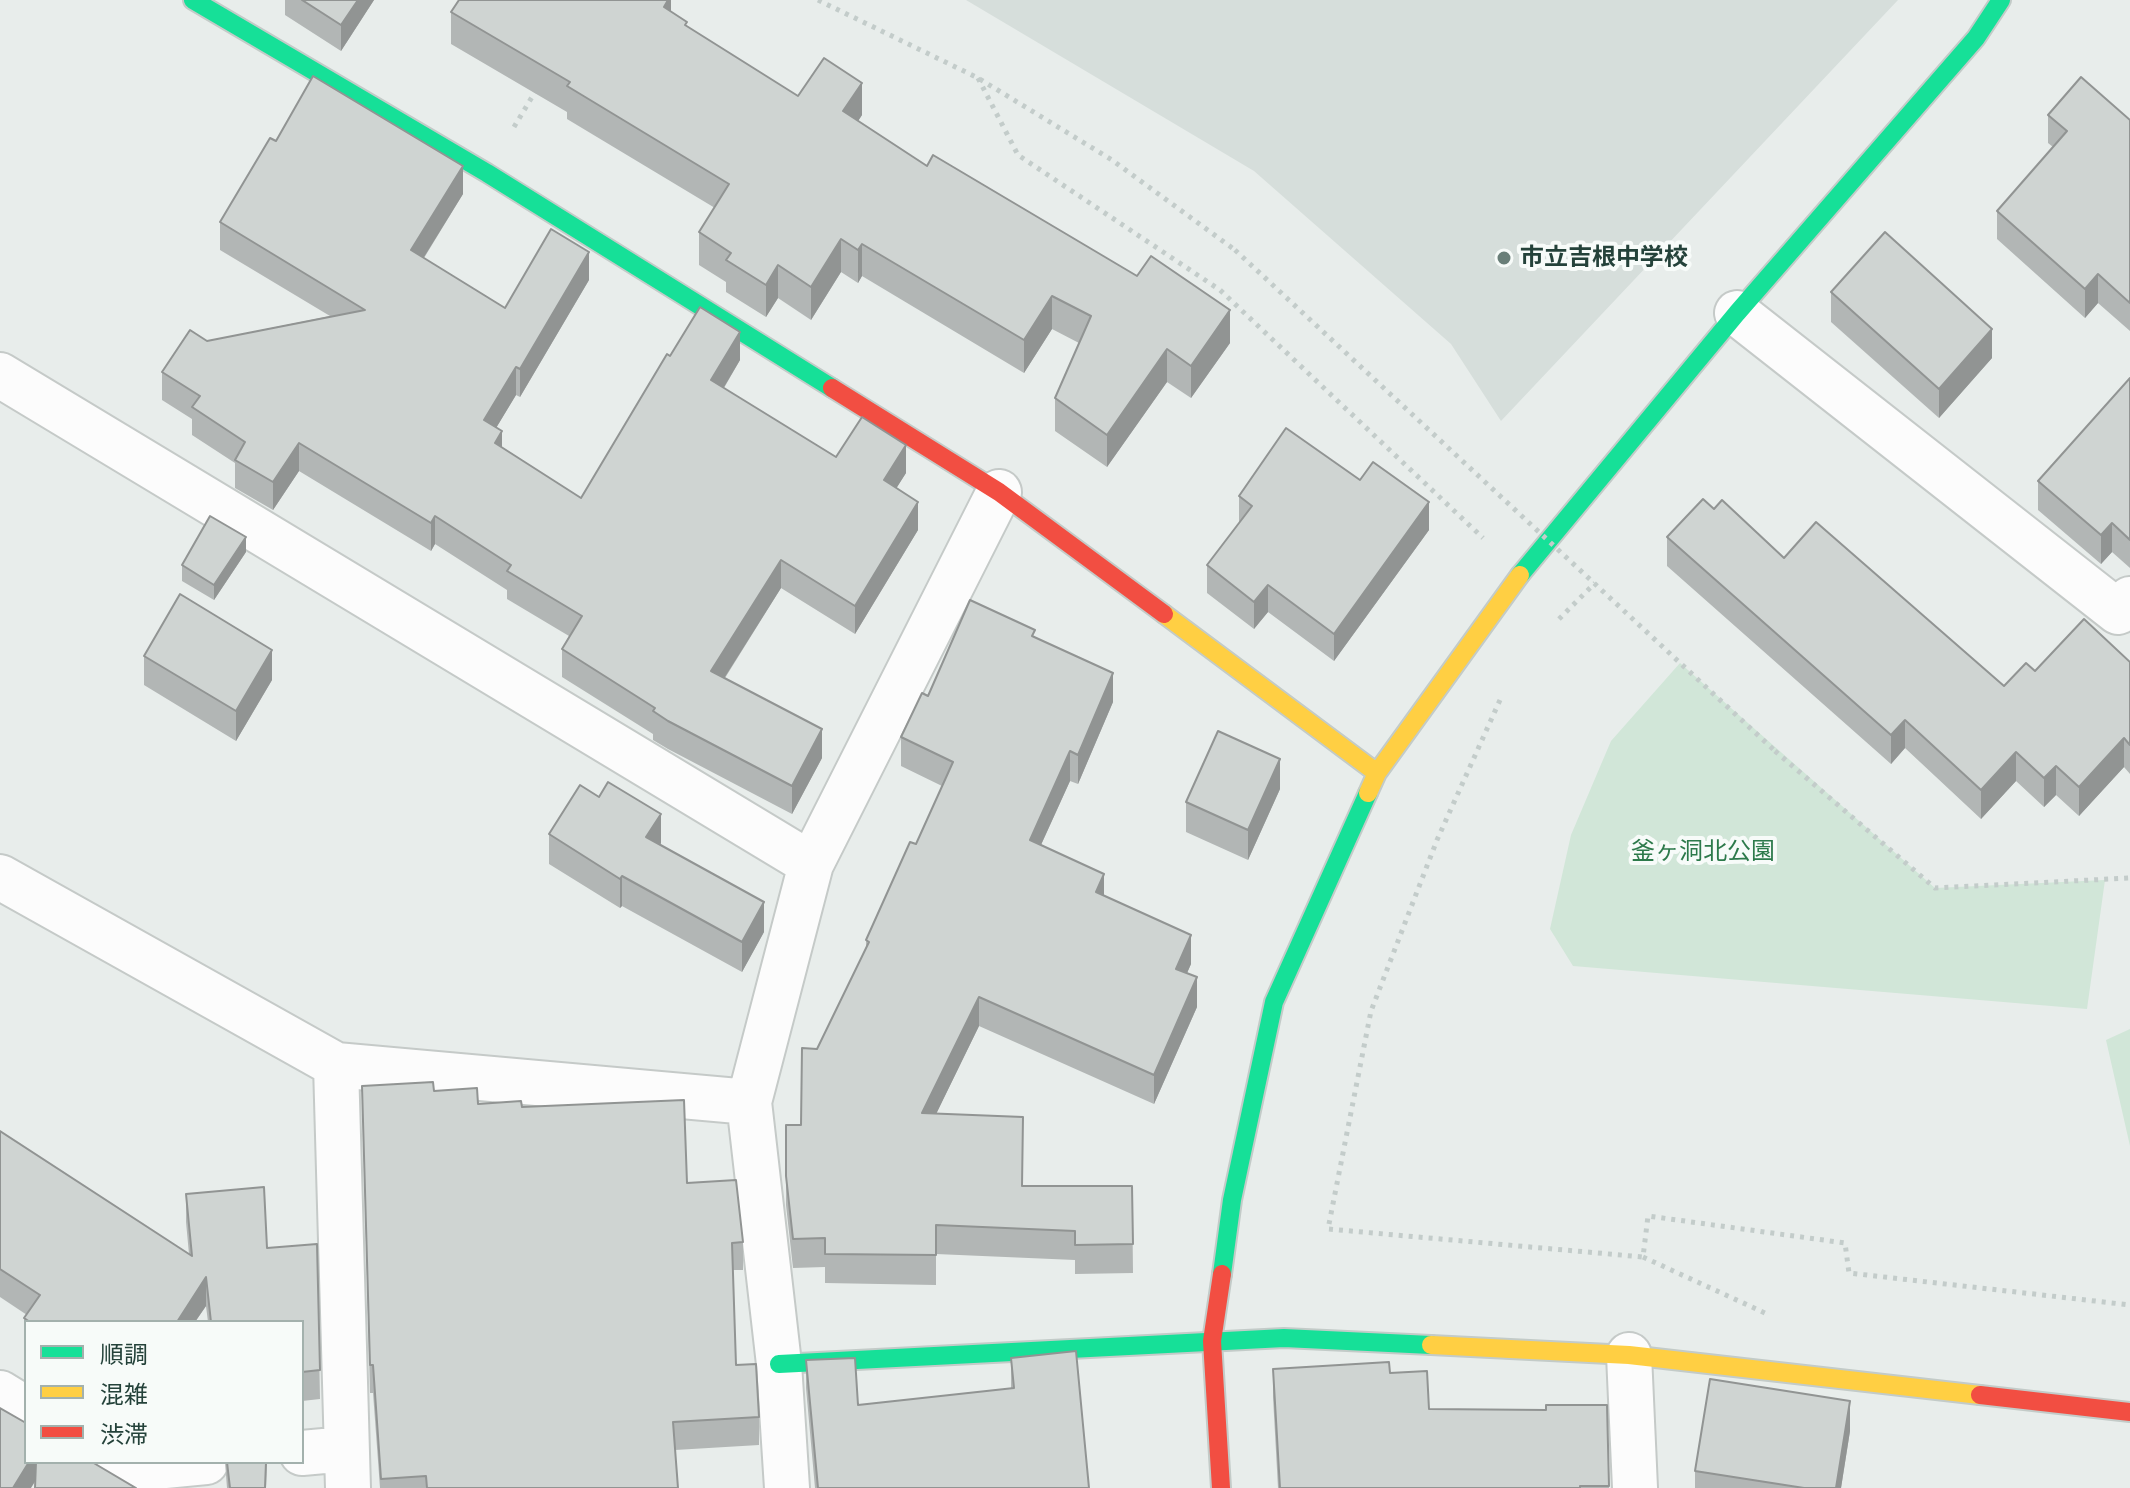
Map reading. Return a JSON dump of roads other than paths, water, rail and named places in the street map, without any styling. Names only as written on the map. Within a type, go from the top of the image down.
[{"type":"street","points":[[193,0],[487,173],[999,492],[1377,773]]},
{"type":"street","points":[[1221,1488],[1212,1341],[1232,1200],[1274,1002],[1377,773],[1521,574],[1737,313],[1976,38],[2001,0]]},
{"type":"street","points":[[1737,313],[2118,612],[2130,599]]},
{"type":"street","points":[[0,375],[811,864]]},
{"type":"street","points":[[787,1488],[779,1364],[749,1102],[811,864],[999,492]]},
{"type":"street","points":[[0,877],[336,1065],[749,1102]]},
{"type":"street","points":[[304,1454],[347,1468],[336,1065]]},
{"type":"street","points":[[779,1364],[1284,1338],[1629,1355],[2130,1412]]},
{"type":"street","points":[[1629,1355],[1635,1488]]},
{"type":"street","points":[[0,1393],[24,1408]]},
{"type":"street","points":[[116,1464],[125,1470],[186,1464]]},
{"type":"place","name":"市立吉根中学校","points":[[1504,258]]},
{"type":"park label","name":"釜ヶ洞北公園","points":[[1703,852]]}]
